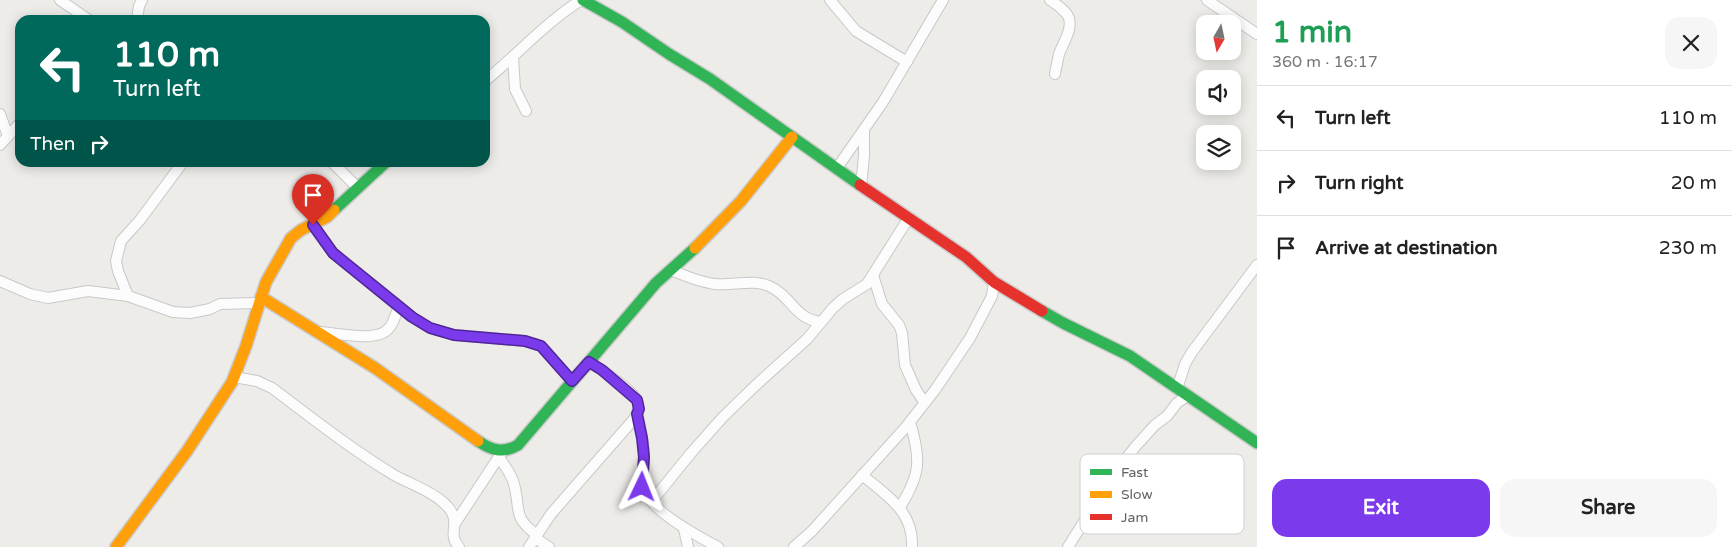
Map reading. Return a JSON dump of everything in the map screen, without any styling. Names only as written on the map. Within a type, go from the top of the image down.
[{"type":"street","points":[[60,0],[82,15]]},
{"type":"street","points":[[138,15],[142,0]]},
{"type":"street","points":[[490,77],[514,57],[567,5],[582,0],[622,22],[669,54],[710,78],[908,219],[966,257],[994,282],[1063,323],[1130,356],[1257,443]]},
{"type":"street","points":[[830,0],[856,31],[906,62]]},
{"type":"street","points":[[837,168],[864,130],[943,0]]},
{"type":"street","points":[[1050,0],[1062,8],[1070,22],[1055,74]]},
{"type":"street","points":[[1207,0],[1257,34]]},
{"type":"street","points":[[514,57],[515,89],[526,112]]},
{"type":"street","points":[[0,114],[8,136]]},
{"type":"street","points":[[0,145],[15,128]]},
{"type":"street","points":[[861,186],[864,130]]},
{"type":"street","points":[[456,522],[501,454],[510,451],[518,445],[656,284],[702,242],[741,201],[792,137]]},
{"type":"street","points":[[128,296],[116,261],[121,242],[140,220],[179,167]]},
{"type":"street","points":[[337,167],[358,188]]},
{"type":"street","points":[[116,547],[187,451],[234,377],[266,282],[291,238],[301,230],[327,217],[381,167]]},
{"type":"street","points":[[652,501],[691,453],[723,418],[807,339],[833,308],[843,299],[867,284],[908,219]]},
{"type":"street","points":[[313,225],[333,253],[412,317],[430,328],[454,335],[525,341],[541,346],[572,381]]},
{"type":"street","points":[[1177,389],[1185,364],[1192,352],[1257,265]]},
{"type":"street","points":[[671,270],[696,280],[716,284],[756,283],[768,285],[780,292],[802,316],[811,321],[821,322]]},
{"type":"street","points":[[873,275],[882,304],[899,325],[902,333],[905,365],[916,390],[925,403]]},
{"type":"street","points":[[0,280],[30,294],[48,298],[88,291],[128,296],[173,312],[190,313],[220,304],[261,300],[375,368],[484,445],[501,454],[514,482],[518,511],[522,522],[549,547]]},
{"type":"street","points":[[794,547],[812,531],[925,403],[970,338],[992,296],[994,282]]},
{"type":"street","points":[[317,332],[370,338],[380,335],[389,328],[399,306]]},
{"type":"street","points":[[529,547],[551,514],[634,419],[639,409],[637,400],[602,370],[589,362]]},
{"type":"street","points":[[234,377],[257,381],[272,388],[372,461],[443,502],[454,515],[456,522],[454,536],[459,547]]},
{"type":"street","points":[[1130,454],[1155,424],[1167,416],[1177,403],[1188,396]]},
{"type":"street","points":[[637,414],[644,457],[642,487],[652,501],[684,528],[697,542],[718,547]]},
{"type":"street","points":[[900,507],[912,489],[917,473],[917,450],[910,422]]},
{"type":"street","points":[[862,474],[900,507],[911,532],[912,547]]},
{"type":"street","points":[[684,528],[688,547]]},
{"type":"street","points":[[1068,547],[1080,528]]},
{"type":"traffic: fast","points":[[583,0],[622,22],[710,79],[860,185]]},
{"type":"traffic: fast","points":[[334,210],[381,167]]},
{"type":"traffic: fast","points":[[478,441],[497,450],[513,448],[518,445],[656,283],[695,248]]},
{"type":"traffic: fast","points":[[1042,311],[1130,356],[1257,443]]},
{"type":"traffic: slow","points":[[695,248],[741,201],[792,137]]},
{"type":"traffic: slow","points":[[116,547],[187,451],[232,382],[246,346],[266,282],[291,238],[301,230],[327,217],[334,210]]},
{"type":"traffic: slow","points":[[261,297],[375,368],[478,441]]},
{"type":"traffic: jam","points":[[860,185],[966,257],[994,282],[1042,311]]},
{"type":"route","points":[[313,225],[333,253],[412,317],[430,328],[454,335],[505,338],[541,346],[572,381],[589,362],[602,370],[637,400],[639,409],[637,414],[644,457],[642,487]]}]
